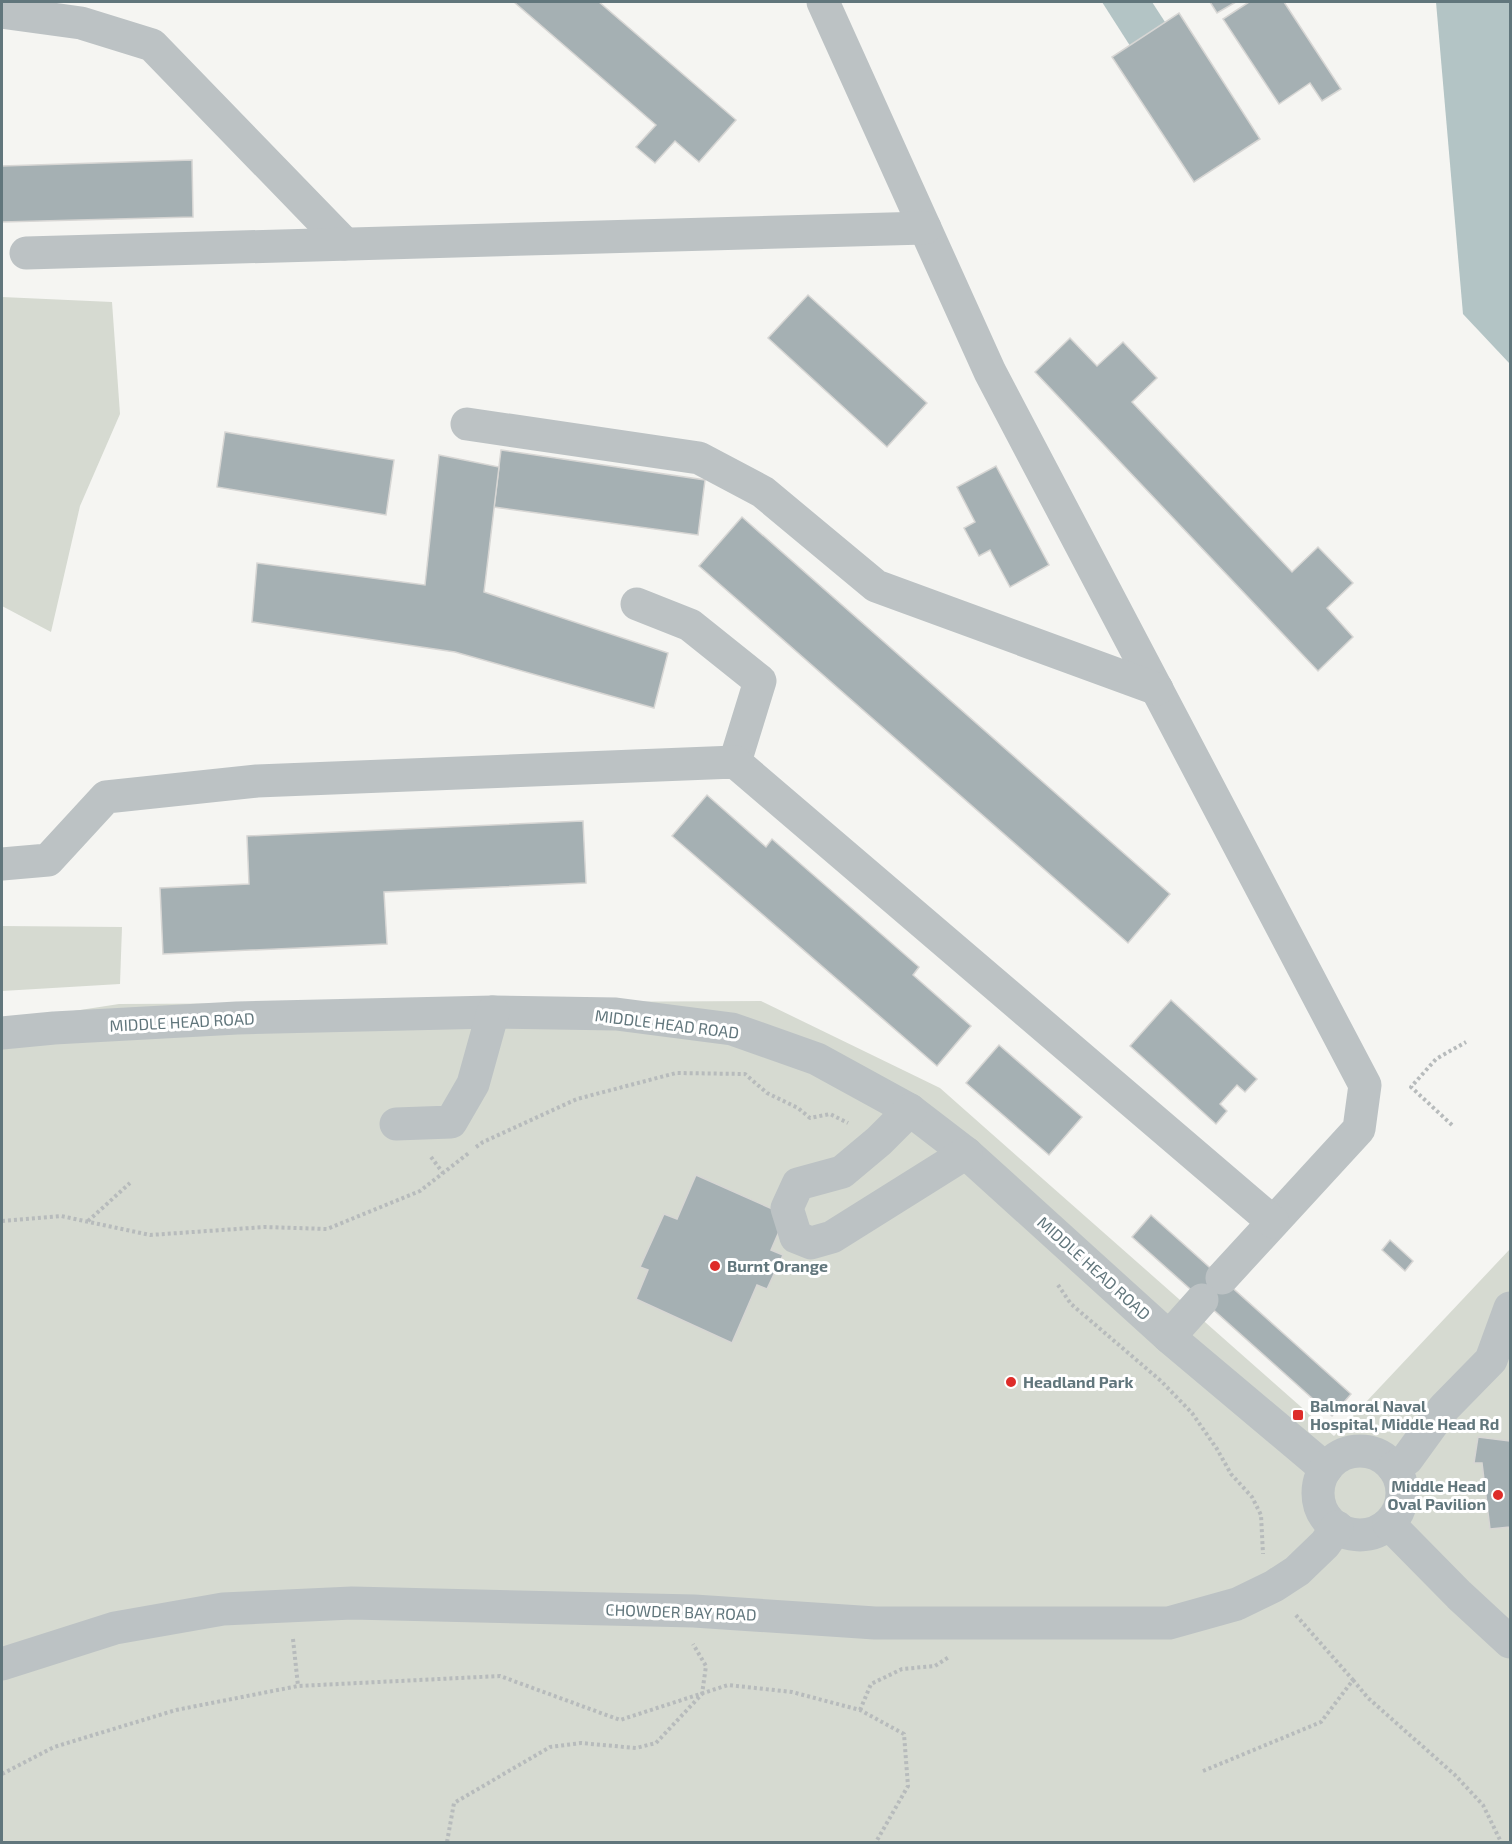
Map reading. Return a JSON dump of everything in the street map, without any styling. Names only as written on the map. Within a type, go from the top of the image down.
[{"type":"street","points":[[823,2],[990,372],[1365,1084],[1359,1129],[1169,1337]]},
{"type":"street","points":[[2,12],[81,23],[152,45],[345,244]]},
{"type":"street","points":[[26,253],[925,228]]},
{"type":"street","points":[[467,424],[699,458],[763,492],[876,586],[1157,689]]},
{"type":"street","points":[[637,604],[690,625],[760,681],[735,762]]},
{"type":"street","points":[[2,864],[48,860],[106,798],[257,782],[735,762],[1274,1222]]},
{"type":"street","points":[[396,1124],[452,1122],[474,1084],[493,1012]]},
{"type":"street","name":"MIDDLE HEAD ROAD","points":[[2,1033],[237,1018],[493,1012],[616,1014],[732,1029],[817,1059],[910,1110],[966,1153],[1169,1337],[1326,1468]]},
{"type":"street","points":[[910,1110],[879,1141],[842,1172],[798,1184],[787,1208],[796,1237],[811,1243],[832,1237],[966,1153]]},
{"type":"street","points":[[1394,1468],[1407,1458],[1444,1408],[1491,1360],[1510,1308]]},
{"type":"street","points":[[1358,1450],[1375,1453],[1389,1461],[1399,1475],[1402,1491],[1400,1508],[1389,1524],[1377,1531],[1362,1535],[1346,1532],[1337,1527],[1323,1512],[1318,1498],[1320,1480],[1326,1468],[1341,1455],[1358,1450]]},
{"type":"street","points":[[1389,1524],[1459,1595],[1510,1642]]},
{"type":"street","name":"CHOWDER BAY ROAD","points":[[2,1664],[115,1628],[224,1609],[352,1603],[693,1611],[875,1623],[1169,1623],[1237,1604],[1274,1586],[1297,1571],[1324,1544],[1337,1527]]},
{"type":"path","points":[[1452,1125],[1411,1088],[1436,1059],[1466,1042]]},
{"type":"path","points":[[2,1221],[61,1216],[150,1235],[265,1227],[327,1229],[420,1191],[483,1142],[578,1099],[676,1072],[745,1074],[768,1093],[798,1108],[810,1118],[830,1114],[879,1141]]},
{"type":"path","points":[[87,1221],[130,1183]]},
{"type":"path","points":[[1056,1281],[1071,1304],[1161,1381],[1192,1413],[1231,1474],[1252,1497],[1261,1515],[1261,1548],[1274,1586],[1368,1698],[1455,1775],[1483,1805],[1501,1842]]},
{"type":"path","points":[[290,1606],[298,1686]]},
{"type":"path","points":[[447,1842],[454,1803],[550,1747],[581,1743],[636,1748],[656,1743],[702,1694],[706,1666],[693,1646],[693,1611]]},
{"type":"path","points":[[860,1710],[871,1684],[902,1669],[935,1666],[966,1647],[982,1623]]},
{"type":"path","points":[[2,1774],[54,1747],[176,1710],[298,1686],[500,1676],[620,1720],[728,1685],[792,1692],[860,1710],[904,1734],[908,1786],[876,1842]]},
{"type":"path","points":[[1203,1772],[1321,1722],[1353,1680]]},
{"type":"shaded area","points":[[1102,2],[1152,2],[1193,65],[1157,88]]},
{"type":"shaded area","points":[[1436,2],[1510,2],[1510,364],[1463,314]]},
{"type":"shaded area","points":[[2,297],[112,302],[120,414],[80,506],[51,632],[2,606]]},
{"type":"shaded area","points":[[2,926],[122,927],[120,984],[2,991]]},
{"type":"shaded area","points":[[761,1001],[940,1088],[1334,1436],[1510,1249],[1510,1842],[2,1842],[2,1022],[119,1004]]},
{"type":"building","points":[[514,2],[599,2],[736,120],[699,162],[675,141],[655,163],[636,147],[656,125]]},
{"type":"building","points":[[1210,2],[1236,2],[1217,13]]},
{"type":"building","points":[[1249,2],[1284,2],[1341,89],[1322,101],[1310,83],[1279,104],[1223,19]]},
{"type":"building","points":[[1179,13],[1260,139],[1194,182],[1112,57]]},
{"type":"building","points":[[192,160],[193,217],[2,222],[2,166]]},
{"type":"building","points":[[808,295],[927,403],[887,447],[768,338]]},
{"type":"building","points":[[1070,338],[1097,366],[1123,342],[1157,378],[1132,402],[1292,572],[1318,547],[1353,583],[1327,608],[1353,637],[1318,671],[1035,372]]},
{"type":"building","points":[[225,432],[394,460],[386,515],[217,487]]},
{"type":"building","points":[[501,450],[705,480],[698,535],[494,507]]},
{"type":"building","points":[[439,455],[499,467],[484,592],[668,653],[654,708],[455,652],[252,622],[257,563],[425,585]]},
{"type":"building","points":[[996,466],[1049,565],[1010,587],[990,550],[979,556],[964,528],[975,522],[957,487]]},
{"type":"building","points":[[742,517],[1170,894],[1128,943],[699,566]]},
{"type":"building","points":[[707,795],[766,847],[772,839],[919,967],[913,975],[971,1026],[937,1066],[672,836]]},
{"type":"building","points":[[583,821],[586,883],[384,892],[387,944],[163,954],[160,888],[249,884],[247,836]]},
{"type":"building","points":[[1171,1000],[1257,1079],[1245,1092],[1237,1085],[1220,1104],[1227,1111],[1216,1124],[1130,1046]]},
{"type":"building","points":[[999,1045],[1082,1117],[1049,1155],[966,1083]]},
{"type":"building","points":[[696,1175],[786,1215],[771,1250],[783,1255],[767,1289],[757,1285],[732,1343],[636,1299],[648,1270],[640,1267],[664,1214],[677,1219]]},
{"type":"building","points":[[1151,1215],[1351,1394],[1332,1416],[1132,1237]]},
{"type":"building","points":[[1390,1240],[1413,1261],[1405,1271],[1382,1250]]},
{"type":"building","name":"Middle Head Oval Pavilion","points":[[1478,1437],[1510,1441],[1510,1527],[1490,1529],[1482,1463],[1474,1463]]},
{"type":"place","name":"Burnt Orange","points":[[715,1266]]},
{"type":"place","name":"Headland Park","points":[[1011,1382]]},
{"type":"place","name":"Balmoral Naval Hospital, Middle Head Rd","points":[[1298,1415]]},
{"type":"place","name":"Middle Head Oval Pavilion","points":[[1498,1495]]}]
